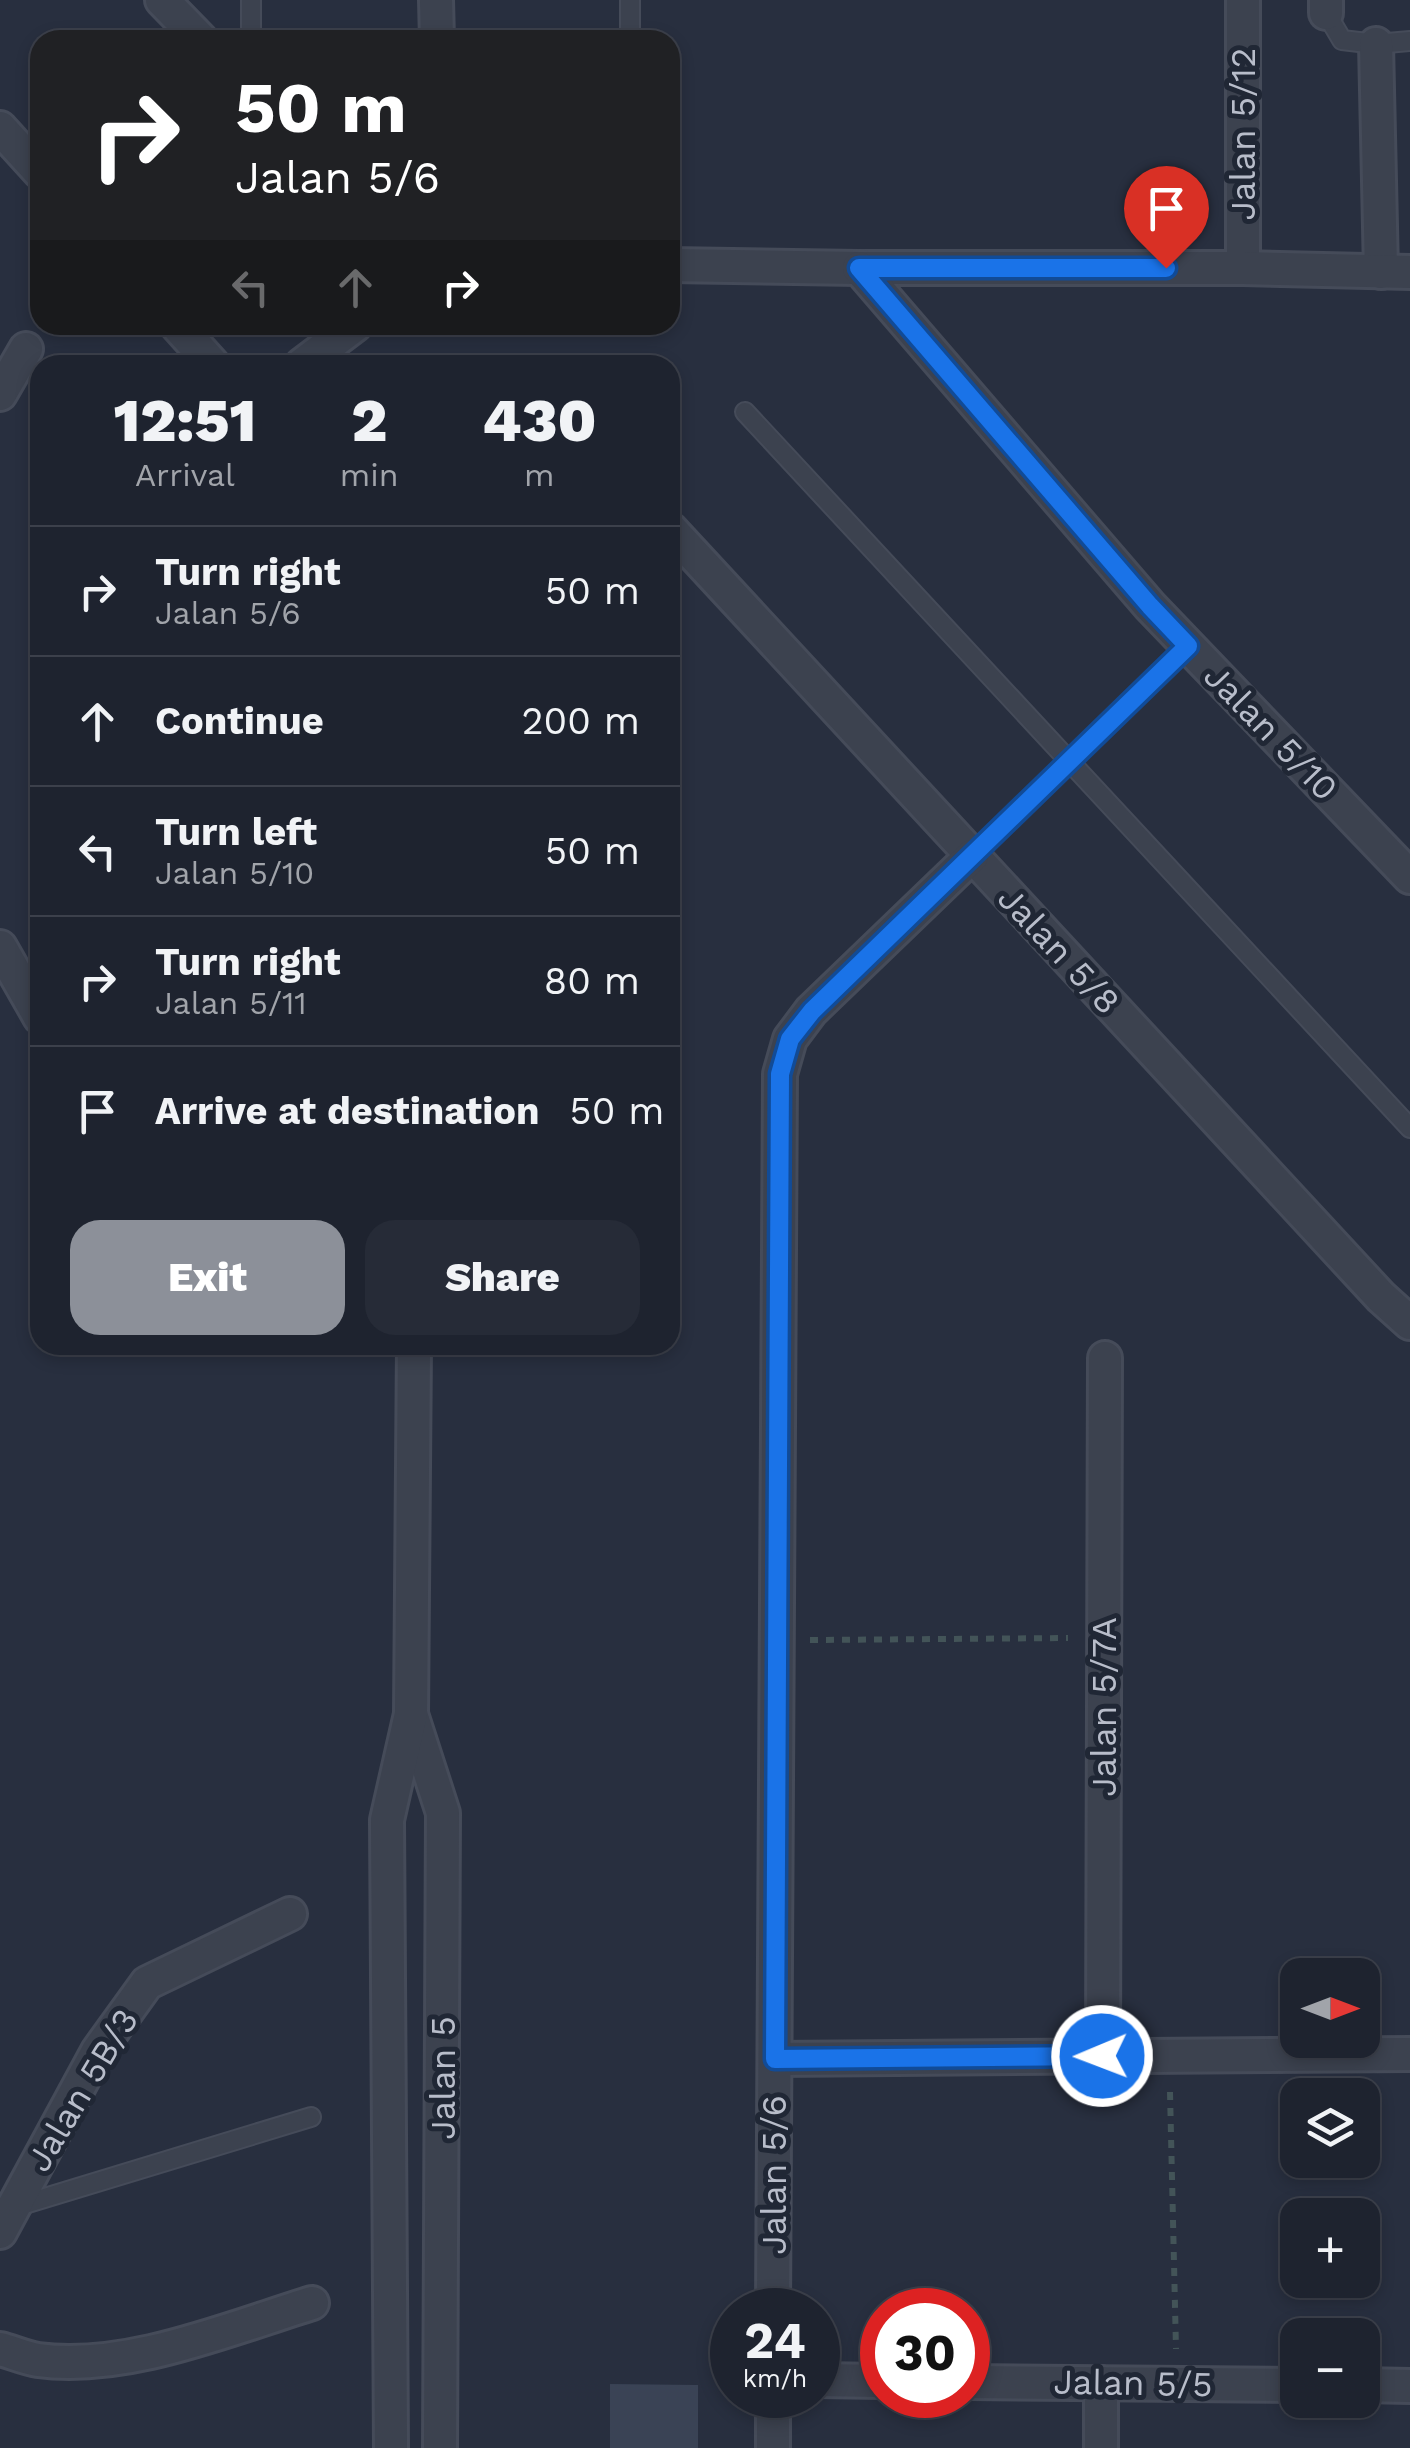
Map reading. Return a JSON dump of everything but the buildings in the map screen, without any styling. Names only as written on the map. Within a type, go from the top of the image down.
[{"type":"street","points":[[162,0],[191,30]]},
{"type":"street","points":[[436,0],[437,30]]},
{"type":"street","name":"Jalan 5/12","points":[[1243,0],[1243,268]]},
{"type":"street","points":[[680,265],[1396,272],[1376,44]]},
{"type":"street","points":[[0,128],[30,161]]},
{"type":"street","name":"Jalan 5/10","points":[[859,268],[1150,606],[1410,877]]},
{"type":"street","points":[[186,335],[204,355]]},
{"type":"street","points":[[315,355],[341,335]]},
{"type":"street","points":[[0,394],[26,349]]},
{"type":"street","name":"Jalan 5/8","points":[[680,540],[1381,1298],[1410,1323]]},
{"type":"street","name":"Jalan 5/6","points":[[774,2288],[780,1074],[790,1039],[812,1011],[972,856]]},
{"type":"street","points":[[0,948],[30,1000]]},
{"type":"street","name":"Jalan 5","points":[[391,2448],[387,1820],[410,1714],[414,1355]]},
{"type":"street","name":"Jalan 5/7A","points":[[1102,2056],[1105,1358]]},
{"type":"street","name":"Jalan 5","points":[[410,1714],[443,1813],[440,2448]]},
{"type":"street","name":"Jalan 5B/3","points":[[7,2219],[98,2052],[146,1983],[290,1914]]},
{"type":"street","points":[[775,2059],[1410,2054]]},
{"type":"street","points":[[0,2349],[36,2360],[89,2361],[147,2353],[312,2304]]},
{"type":"street","name":"Jalan 5/5","points":[[990,2382],[1280,2385]]},
{"type":"street","points":[[1101,2383],[1101,2448]]},
{"type":"street","points":[[1380,2385],[1410,2386]]},
{"type":"street","points":[[772,2448],[773,2418]]},
{"type":"lane","points":[[251,0],[251,30]]},
{"type":"lane","points":[[630,0],[630,30]]},
{"type":"lane","points":[[1326,6],[1342,40],[1410,42]]},
{"type":"lane","points":[[745,412],[1410,1128]]},
{"type":"lane","points":[[972,856],[1188,646]]},
{"type":"lane","points":[[7,2219],[312,2117]]},
{"type":"path","points":[[777,1641],[1104,1637]]},
{"type":"path","points":[[1170,2056],[1177,2384]]},
{"type":"route","points":[[1102,2056],[775,2059],[780,1074],[790,1039],[812,1011],[1188,646],[859,268],[1166,268]]}]
